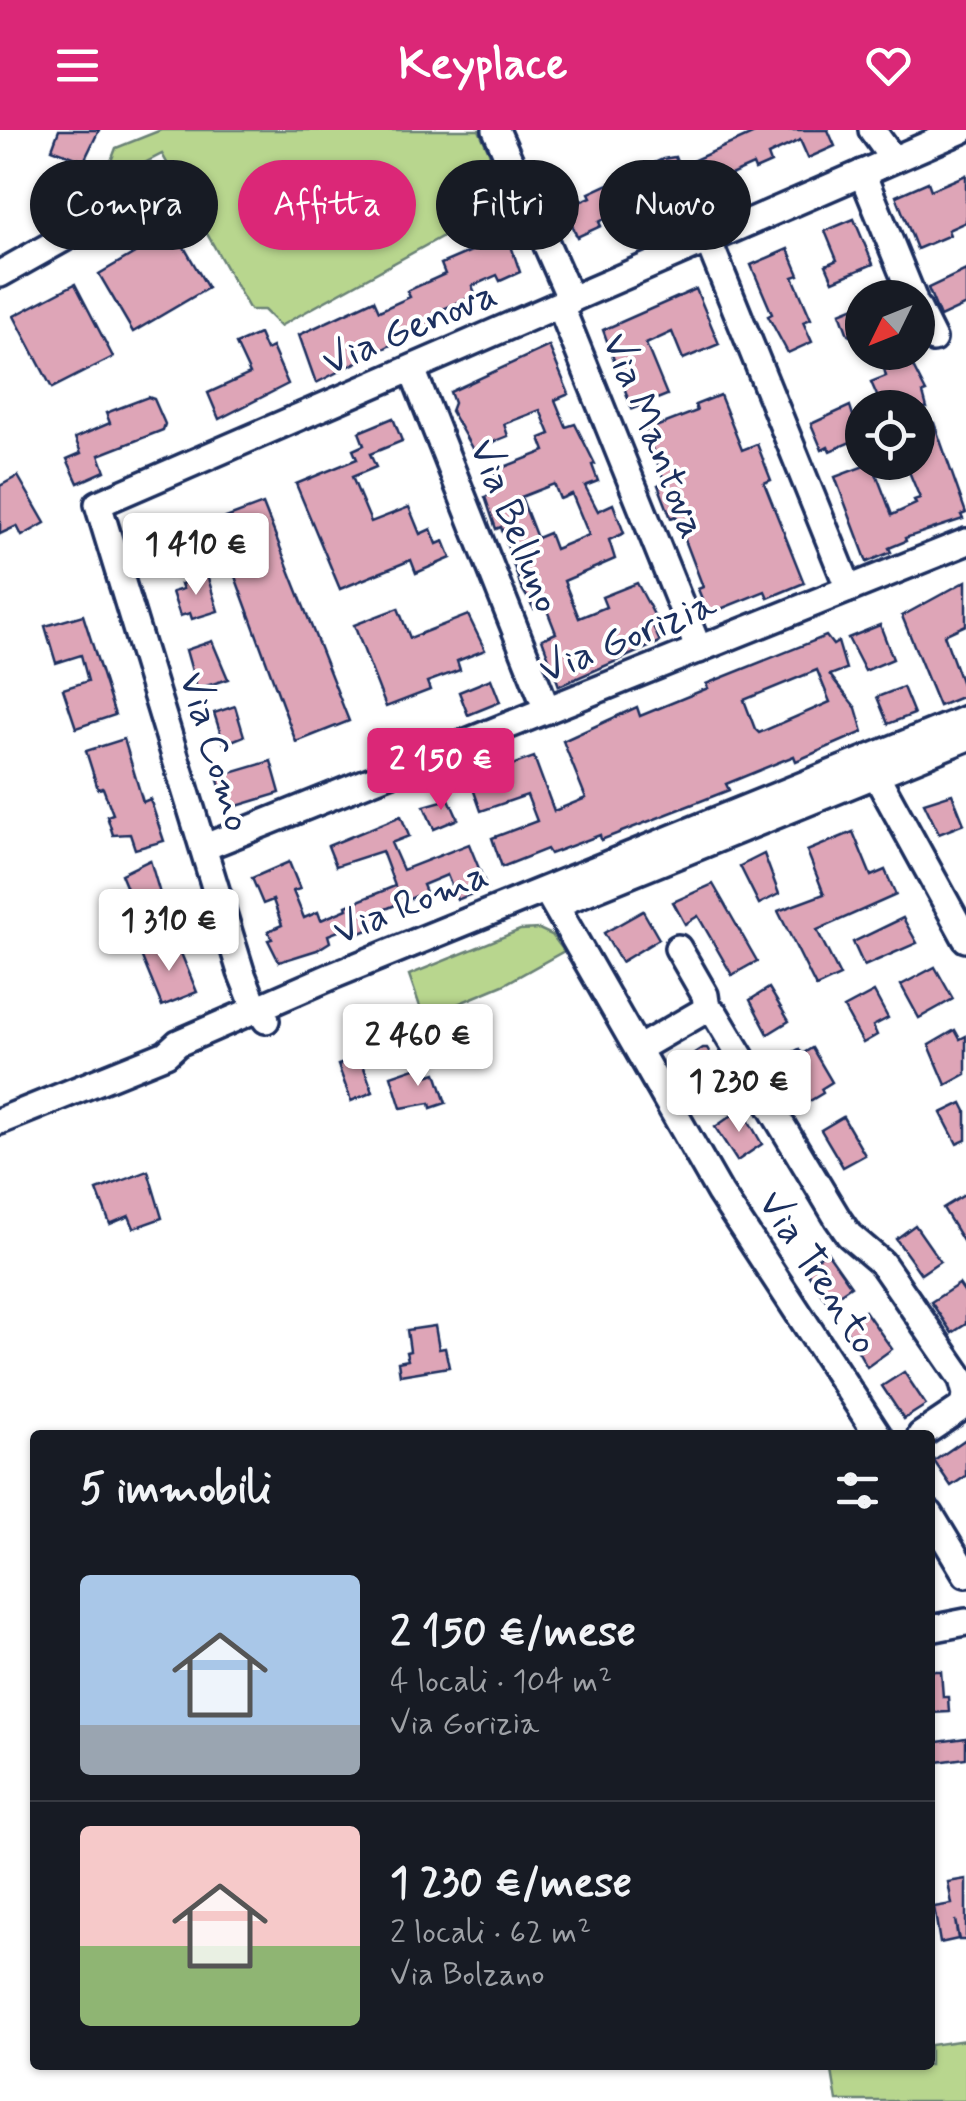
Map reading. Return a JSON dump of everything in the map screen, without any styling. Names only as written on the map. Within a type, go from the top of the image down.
[{"type":"street","name":"Via Mantova","points":[[496,130],[699,650]]},
{"type":"street","points":[[872,130],[892,159]]},
{"type":"street","name":"Via Genova","points":[[751,221],[962,130]]},
{"type":"street","points":[[862,173],[906,280]]},
{"type":"street","points":[[0,274],[43,250]]},
{"type":"street","name":"Via Genova","points":[[98,504],[685,250]]},
{"type":"street","points":[[712,250],[848,590]]},
{"type":"street","name":"Via Belluno","points":[[412,369],[547,710]]},
{"type":"street","name":"Via Como","points":[[98,504],[242,972],[262,1015]]},
{"type":"street","name":"Via Gorizia","points":[[205,847],[966,542]]},
{"type":"street","name":"Via Roma","points":[[871,768],[966,719]]},
{"type":"street","name":"Via Roma","points":[[0,1121],[166,1054],[178,1044],[262,1015],[871,768],[966,738]]},
{"type":"street","points":[[871,768],[966,939]]},
{"type":"street","name":"Via Trento","points":[[549,898],[720,1193],[875,1430]]},
{"type":"street","points":[[678,948],[705,995],[707,1009],[714,1014],[838,1219],[849,1234],[882,1262],[962,1379],[966,1396],[961,1408],[929,1430]]},
{"type":"street","points":[[638,1049],[707,1009]]},
{"type":"street","points":[[935,1520],[959,1550],[966,1574]]},
{"type":"green space","points":[[161,130],[479,130],[492,160],[436,160],[436,240],[280,326],[264,310],[250,310],[216,250],[218,160],[165,160],[162,154],[150,160],[111,160],[116,148]]},
{"type":"green space","points":[[539,929],[552,935],[564,951],[503,985],[424,1018],[409,975],[520,930]]},
{"type":"green space","points":[[966,2040],[966,2101],[837,2101],[832,2070],[935,2070],[935,2044]]},
{"type":"building","points":[[59,130],[99,130],[84,160],[52,149]]},
{"type":"building","points":[[761,130],[828,130],[835,146],[808,158],[800,140],[768,155],[771,163],[755,170],[751,160],[695,160]]},
{"type":"building","points":[[966,175],[966,222],[948,230],[950,235],[917,249],[896,196],[928,182],[931,190]]},
{"type":"building","points":[[599,188],[599,227],[579,236],[579,202],[591,197],[589,193]]},
{"type":"building","points":[[854,219],[873,264],[833,281],[826,265],[837,260],[825,231]]},
{"type":"building","points":[[788,249],[799,275],[793,277],[811,319],[803,322],[812,342],[788,353],[768,316],[772,314],[751,265]]},
{"type":"building","points":[[140,250],[186,250],[208,288],[133,332],[99,274]]},
{"type":"building","points":[[473,250],[512,250],[520,272],[500,281],[497,275],[472,286],[476,295],[434,313],[438,321],[316,383],[299,335],[374,300],[379,311],[410,297],[407,291],[445,274],[441,264]]},
{"type":"building","points":[[966,270],[966,305],[940,317],[935,305],[935,285]]},
{"type":"building","points":[[75,284],[113,357],[52,388],[14,316]]},
{"type":"building","points":[[696,289],[719,344],[683,359],[672,332],[646,344],[667,395],[632,409],[603,330]]},
{"type":"building","points":[[259,334],[266,350],[272,347],[288,384],[219,419],[208,393],[250,374],[236,344]]},
{"type":"building","points":[[549,346],[569,394],[555,400],[566,427],[575,424],[595,464],[592,465],[598,481],[585,486],[598,511],[613,504],[624,533],[609,540],[615,559],[564,581],[579,618],[606,607],[602,597],[637,583],[659,624],[653,626],[660,642],[559,686],[542,639],[556,633],[545,605],[534,609],[521,587],[501,527],[496,529],[485,497],[499,490],[494,471],[545,451],[540,438],[550,434],[540,410],[504,424],[508,436],[473,450],[451,411],[454,403],[450,392]],"holes":[[[554,484],[560,499],[572,494],[589,535],[555,549],[549,533],[537,538],[521,497]]]},
{"type":"building","points":[[884,370],[915,370],[925,390],[875,390],[871,382],[886,376]]},
{"type":"building","points":[[720,395],[742,450],[757,444],[771,480],[764,483],[804,583],[768,598],[765,591],[708,614],[698,589],[703,587],[676,516],[671,518],[658,485],[665,482],[645,431],[697,411],[695,405]]},
{"type":"building","points":[[148,397],[154,399],[165,424],[163,430],[99,455],[105,471],[78,483],[67,459],[81,453],[75,438],[110,423],[106,413]]},
{"type":"building","points":[[845,408],[845,444],[822,450],[811,424]]},
{"type":"building","points":[[393,418],[402,441],[370,454],[376,467],[352,477],[371,522],[409,507],[420,534],[431,529],[437,544],[444,541],[451,558],[416,573],[411,560],[340,589],[296,484],[357,459],[353,450],[364,445],[359,432]]},
{"type":"building","points":[[935,426],[966,513],[961,515],[963,519],[905,538],[906,541],[889,548],[891,552],[867,562],[835,477],[845,473],[845,480],[879,480],[892,515],[916,504],[914,500],[920,498],[912,480],[935,480]]},
{"type":"building","points":[[18,476],[45,523],[22,536],[17,526],[0,534],[0,486]]},
{"type":"building","points":[[263,504],[349,721],[296,742],[215,522]]},
{"type":"building","points":[[188,517],[199,551],[154,562],[145,532],[162,530],[160,525]]},
{"type":"building","points":[[207,575],[218,611],[192,619],[190,613],[180,616],[172,592],[183,589],[181,584]]},
{"type":"building","points":[[966,581],[966,625],[944,635],[966,695],[939,706],[902,616]]},
{"type":"building","points":[[398,608],[410,638],[468,615],[485,650],[457,661],[460,670],[427,682],[430,690],[386,707],[354,625]]},
{"type":"building","points":[[83,615],[115,715],[76,728],[63,689],[88,681],[81,655],[56,663],[45,626]]},
{"type":"building","points":[[880,625],[893,659],[865,671],[848,638]]},
{"type":"building","points":[[826,636],[833,645],[838,642],[846,669],[830,675],[856,708],[863,732],[796,761],[794,756],[726,784],[729,790],[601,840],[600,835],[550,854],[547,849],[502,867],[492,838],[537,821],[527,795],[481,811],[470,780],[534,757],[554,811],[586,798],[563,741],[637,707],[640,716],[708,688],[706,684]],"holes":[[[817,670],[830,702],[759,733],[744,700]]]},
{"type":"building","points":[[212,641],[228,679],[197,689],[186,650]]},
{"type":"building","points":[[491,679],[500,702],[468,715],[459,692]]},
{"type":"building","points":[[903,687],[914,714],[888,724],[877,697]]},
{"type":"building","points":[[235,706],[244,736],[224,744],[214,713]]},
{"type":"building","points":[[124,739],[143,802],[150,799],[164,841],[135,849],[130,834],[113,835],[107,816],[113,814],[103,788],[98,789],[86,751]]},
{"type":"building","points":[[271,761],[280,793],[227,809],[217,777]]},
{"type":"building","points":[[952,794],[964,824],[939,834],[924,803]]},
{"type":"building","points":[[449,799],[458,819],[434,829],[424,806]]},
{"type":"building","points":[[401,816],[409,836],[391,843],[403,870],[469,844],[487,888],[457,900],[447,875],[423,885],[426,892],[381,911],[386,923],[358,934],[354,925],[328,935],[330,942],[317,950],[279,962],[268,940],[272,939],[268,931],[282,925],[273,900],[263,904],[252,878],[289,862],[300,889],[293,891],[304,918],[318,912],[321,920],[395,886],[382,851],[336,866],[328,846]]},
{"type":"building","points":[[853,832],[871,876],[885,870],[896,895],[817,930],[840,976],[816,987],[778,911],[824,894],[807,851]]},
{"type":"building","points":[[764,854],[779,894],[759,904],[740,866]]},
{"type":"building","points":[[150,860],[166,914],[141,923],[121,874]]},
{"type":"building","points":[[713,884],[757,961],[732,975],[698,916],[685,924],[673,902]]},
{"type":"building","points":[[643,911],[659,939],[621,962],[604,933]]},
{"type":"building","points":[[903,918],[917,943],[864,966],[853,942]]},
{"type":"building","points":[[176,941],[197,992],[162,1006],[141,955]]},
{"type":"building","points":[[935,967],[953,999],[919,1018],[901,985]]},
{"type":"building","points":[[769,988],[789,1021],[768,1034],[750,1000]]},
{"type":"building","points":[[874,992],[888,1018],[873,1026],[877,1035],[863,1043],[844,1008]]},
{"type":"building","points":[[955,1030],[960,1039],[966,1036],[966,1074],[946,1085],[929,1045]]},
{"type":"building","points":[[707,1048],[726,1081],[697,1099],[677,1065]]},
{"type":"building","points":[[812,1048],[832,1082],[808,1102],[805,1097],[802,1100],[781,1059],[799,1049],[802,1054]]},
{"type":"building","points":[[360,1057],[373,1092],[351,1101],[338,1065]]},
{"type":"building","points":[[420,1066],[423,1077],[436,1073],[446,1103],[431,1108],[430,1103],[401,1108],[391,1076]]},
{"type":"building","points":[[962,1103],[966,1111],[966,1140],[957,1144],[941,1113]]},
{"type":"building","points":[[743,1111],[762,1144],[737,1161],[715,1127]]},
{"type":"building","points":[[843,1117],[865,1155],[843,1167],[821,1130]]},
{"type":"building","points":[[148,1171],[162,1218],[134,1228],[129,1216],[110,1224],[97,1190]]},
{"type":"building","points":[[966,1194],[966,1246],[943,1208]]},
{"type":"building","points":[[915,1225],[940,1261],[921,1274],[896,1239]]},
{"type":"building","points":[[827,1252],[851,1286],[827,1302],[804,1267]]},
{"type":"building","points":[[959,1284],[966,1294],[966,1324],[952,1333],[931,1302]]},
{"type":"building","points":[[865,1311],[892,1349],[867,1367],[844,1326]]},
{"type":"building","points":[[435,1326],[439,1349],[445,1348],[449,1367],[400,1375],[398,1362],[408,1360],[406,1352],[410,1351],[407,1330]]},
{"type":"building","points":[[904,1372],[926,1405],[904,1419],[882,1386]]},
{"type":"building","points":[[966,1439],[966,1476],[951,1486],[935,1460]]},
{"type":"building","points":[[935,1671],[941,1671],[943,1697],[948,1697],[949,1712],[935,1713]]},
{"type":"building","points":[[966,1738],[966,1758],[935,1762],[935,1742]]},
{"type":"building","points":[[966,1879],[966,1940],[959,1940],[955,1920],[958,1939],[940,1943],[935,1907],[952,1904],[948,1882]]}]
